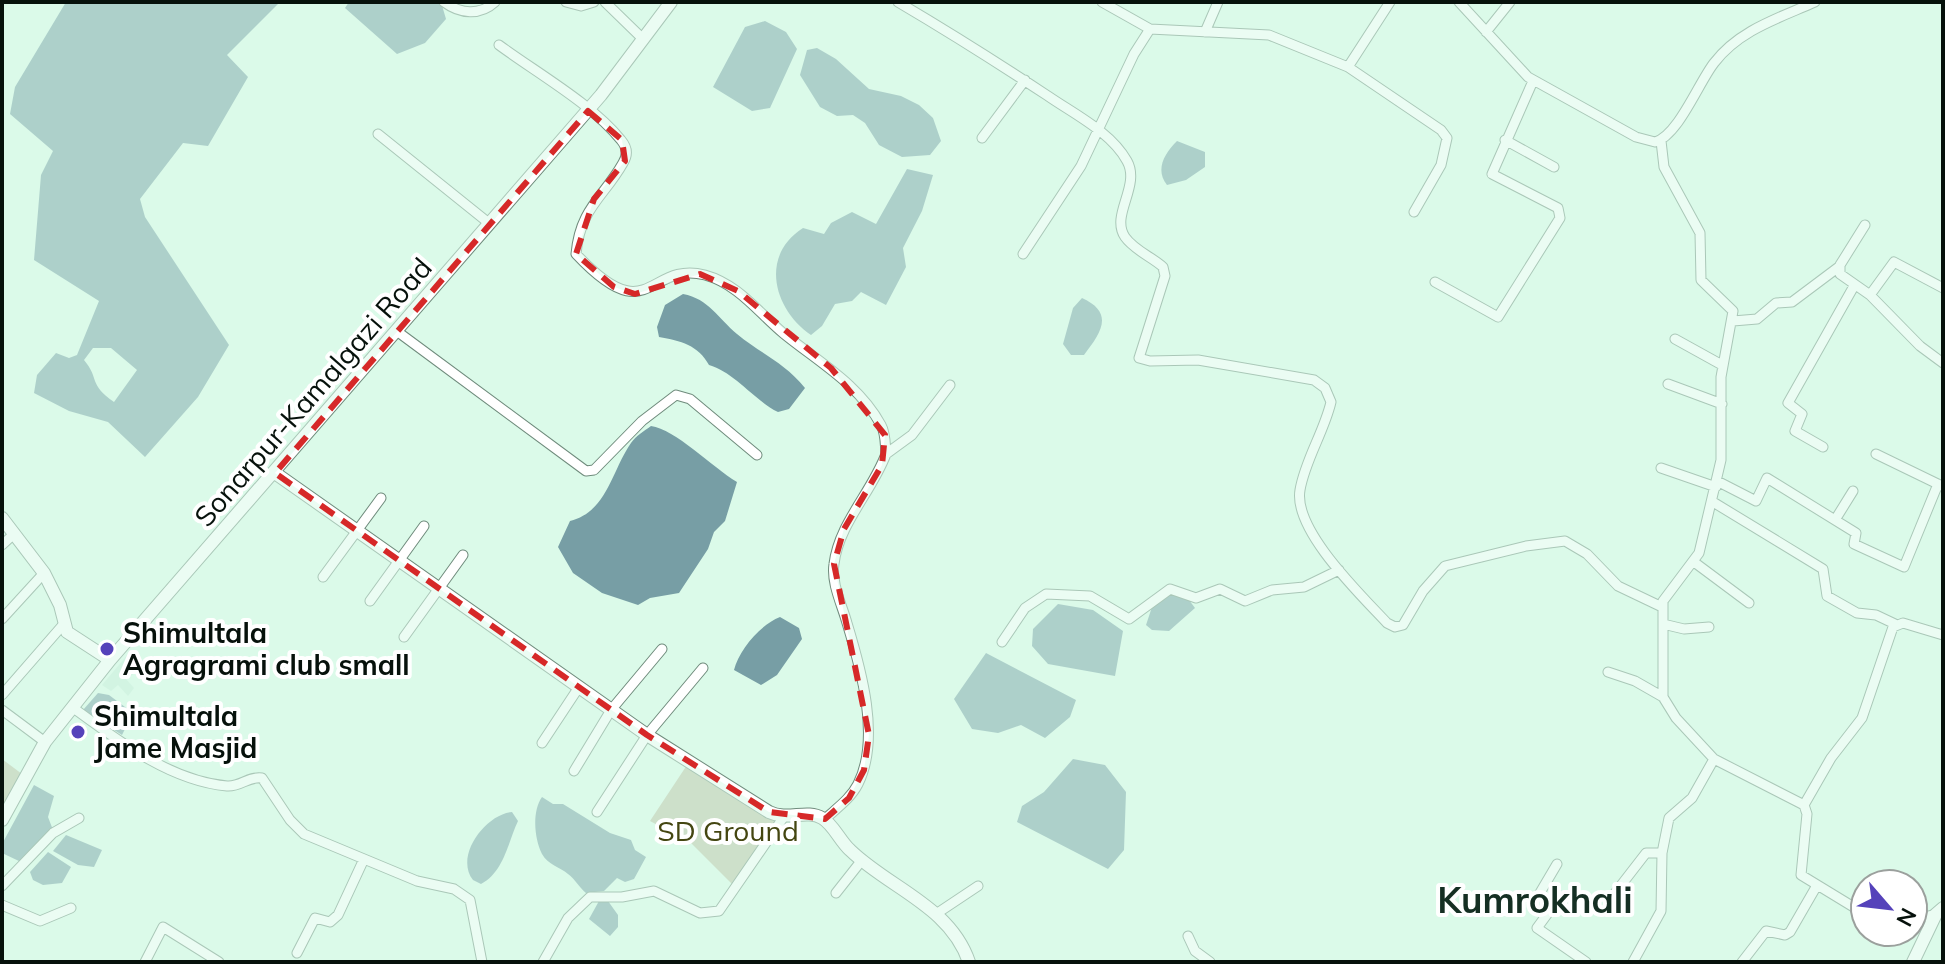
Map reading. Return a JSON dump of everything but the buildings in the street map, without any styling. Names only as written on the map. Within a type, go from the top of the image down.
[{"type":"street","points":[[444,2],[456,12],[481,11],[495,2]]},
{"type":"street","points":[[566,2],[581,6],[594,2]]},
{"type":"street","points":[[605,2],[643,39]]},
{"type":"street","name":"Sonarpur-Kamalgazi Road","points":[[2,820],[45,742],[110,660],[588,111],[671,2]]},
{"type":"street","points":[[898,2],[1025,80],[1097,130],[1116,146],[1129,164],[1130,190],[1121,223],[1122,232],[1126,240],[1163,267],[1165,276],[1139,358],[1225,364],[1314,380],[1325,388],[1331,402],[1300,487],[1298,507],[1339,570],[1387,623],[1399,626],[1445,566],[1526,546],[1565,541],[1587,554],[1618,586],[1662,607]]},
{"type":"street","points":[[1102,2],[1150,29],[1269,35],[1348,67],[1445,133],[1441,165],[1414,212]]},
{"type":"street","points":[[1205,32],[1218,2]]},
{"type":"street","points":[[1348,67],[1390,2]]},
{"type":"street","points":[[1459,2],[1533,81],[1650,142],[1661,141],[1671,132],[1715,61],[1739,38],[1771,19],[1815,2]]},
{"type":"street","points":[[1486,32],[1510,2]]},
{"type":"street","points":[[1023,254],[1069,185],[1134,54],[1150,29]]},
{"type":"street","points":[[499,45],[588,111],[622,140],[626,149],[625,161],[594,199],[577,240],[576,254],[614,287],[635,294],[682,275],[700,274],[738,291],[783,333],[831,368],[859,397],[880,424],[886,454]]},
{"type":"street","points":[[982,138],[1025,80]]},
{"type":"street","points":[[1435,282],[1498,317],[1560,218],[1558,208],[1492,174],[1533,81]]},
{"type":"street","points":[[378,134],[490,224]]},
{"type":"street","points":[[1505,140],[1554,167]]},
{"type":"street","points":[[1661,141],[1664,167],[1700,233],[1701,280],[1728,305],[1733,321],[1722,365],[1717,484],[1713,502],[1694,562],[1667,594],[1662,607],[1663,697]]},
{"type":"street","points":[[1733,321],[1757,319],[1776,303],[1792,302],[1840,266],[1865,225]]},
{"type":"street","points":[[1870,295],[1894,262],[1943,288]]},
{"type":"street","points":[[1840,266],[1840,274],[1870,295],[1920,346],[1943,363]]},
{"type":"street","points":[[1823,447],[1795,431],[1802,414],[1788,403],[1854,286]]},
{"type":"street","points":[[398,332],[586,471],[594,470],[642,421],[676,395],[690,399],[757,455]]},
{"type":"street","points":[[1675,339],[1722,365]]},
{"type":"street","points":[[1668,384],[1722,404]]},
{"type":"street","points":[[825,819],[857,786],[869,735],[854,645],[835,581],[834,564],[844,529],[886,454],[912,435],[950,385]]},
{"type":"street","points":[[1661,468],[1717,484],[1756,501],[1767,478],[1856,533],[1854,544],[1904,567],[1940,485],[1876,454]]},
{"type":"street","points":[[275,473],[647,735],[783,818],[812,814],[825,819],[850,851],[936,914],[960,942],[969,962]]},
{"type":"street","points":[[1835,520],[1853,491]]},
{"type":"street","points":[[323,577],[381,498]]},
{"type":"street","points":[[1713,502],[1823,569],[1827,596],[1857,613],[1876,615],[1895,624],[1942,631]]},
{"type":"street","points":[[2,518],[44,573],[60,605],[62,626],[2,695]]},
{"type":"street","points":[[370,601],[424,526]]},
{"type":"street","points":[[2,545],[15,533]]},
{"type":"street","points":[[404,637],[463,555]]},
{"type":"street","points":[[1694,562],[1749,603]]},
{"type":"street","points":[[1002,642],[1025,608],[1046,594],[1090,596],[1129,619],[1170,589],[1181,589],[1196,598],[1220,589],[1245,601],[1272,590],[1304,587],[1339,570]]},
{"type":"street","points":[[2,619],[44,573]]},
{"type":"street","points":[[1663,624],[1684,629],[1709,627]]},
{"type":"street","points":[[1804,805],[1831,758],[1862,718],[1875,671],[1895,624]]},
{"type":"street","points":[[62,626],[110,660]]},
{"type":"street","points":[[574,771],[611,710],[662,649]]},
{"type":"street","points":[[597,812],[647,735],[703,668]]},
{"type":"street","points":[[1608,672],[1635,681],[1663,697],[1676,718],[1714,759],[1804,805],[1807,814],[1800,872],[1816,887],[1849,905]]},
{"type":"street","points":[[542,743],[579,687]]},
{"type":"street","points":[[72,707],[128,747],[194,779],[229,786],[253,776],[262,778],[296,829],[417,881],[464,893],[470,900],[482,962]]},
{"type":"street","points":[[2,710],[45,742]]},
{"type":"street","points":[[1633,962],[1661,911],[1662,853],[1669,818],[1692,798],[1714,759]]},
{"type":"street","points":[[2,886],[53,833],[79,818]]},
{"type":"street","points":[[543,962],[568,918],[590,897],[622,897],[654,891],[700,913],[719,911],[783,818]]},
{"type":"street","points":[[1615,893],[1646,853],[1662,853]]},
{"type":"street","points":[[297,953],[315,918],[330,922],[338,915],[364,859]]},
{"type":"street","points":[[836,893],[862,860]]},
{"type":"street","points":[[1557,864],[1534,903],[1548,913],[1537,928],[1586,962]]},
{"type":"street","points":[[936,914],[978,886]]},
{"type":"street","points":[[1742,962],[1766,931],[1785,935],[1790,932],[1816,887]]},
{"type":"street","points":[[2,905],[40,921],[71,908]]},
{"type":"street","points":[[1913,962],[1940,911]]},
{"type":"street","points":[[145,962],[163,927],[219,962]]},
{"type":"street","points":[[1188,936],[1195,951],[1210,962]]},
{"type":"highlighted area","points":[[588,111],[622,140],[625,161],[594,199],[576,254],[614,287],[635,294],[700,274],[738,291],[831,368],[885,435],[882,465],[844,529],[834,564],[869,735],[864,770],[849,798],[825,819],[769,812],[647,735],[275,473]]},
{"type":"shaded area","points":[[129,653],[137,659],[139,670],[126,679],[134,688],[128,696],[118,685],[111,691],[102,685]]},
{"type":"green space","points":[[2,759],[22,774],[2,811]]},
{"type":"green space","name":"SD Ground","points":[[687,765],[778,820],[734,886],[691,843],[650,821]]},
{"type":"water","points":[[66,2],[280,2],[227,55],[248,77],[208,146],[183,143],[140,199],[145,217],[229,345],[198,397],[145,457],[108,422],[69,411],[34,393],[37,375],[56,353],[69,358],[77,355],[99,301],[34,260],[41,175],[53,151],[10,114],[15,87]],"holes":[[[93,348],[111,348],[137,370],[114,402],[97,386],[84,360]]]},
{"type":"water","points":[[349,2],[441,2],[446,19],[425,43],[397,54],[345,8]]},
{"type":"water","points":[[765,21],[786,32],[797,49],[770,108],[752,111],[713,87],[745,27]]},
{"type":"water","points":[[817,48],[836,59],[869,89],[901,96],[919,105],[933,118],[941,141],[930,155],[902,157],[879,145],[865,123],[853,115],[837,116],[820,107],[800,75],[807,50]]},
{"type":"water","points":[[1177,141],[1205,152],[1205,167],[1186,180],[1167,185],[1161,168],[1168,151]]},
{"type":"water","points":[[907,169],[933,175],[922,211],[903,248],[906,267],[886,305],[861,292],[852,301],[835,304],[822,326],[811,335],[788,312],[781,298],[776,268],[780,253],[803,228],[824,234],[831,223],[852,212],[876,224]]},
{"type":"water","points":[[683,294],[707,305],[737,334],[797,379],[805,388],[789,409],[778,412],[727,374],[709,365],[694,348],[659,337],[657,327],[665,305]]},
{"type":"water","points":[[1082,298],[1099,310],[1102,324],[1084,355],[1071,355],[1063,344],[1073,308]]},
{"type":"water","points":[[651,426],[682,441],[737,482],[725,521],[714,532],[708,549],[679,593],[650,598],[638,605],[602,593],[573,573],[558,547],[570,521],[592,509],[601,499],[631,443]]},
{"type":"water","points":[[1180,588],[1195,608],[1169,631],[1152,630],[1146,625],[1152,607]]},
{"type":"water","points":[[1058,604],[1093,610],[1123,631],[1115,676],[1048,664],[1032,646],[1033,629]]},
{"type":"water","points":[[780,617],[799,628],[802,639],[777,675],[761,685],[734,670],[740,654],[751,639]]},
{"type":"water","points":[[986,653],[1076,700],[1070,717],[1045,738],[1021,725],[998,733],[972,729],[954,699]]},
{"type":"water","points":[[98,693],[109,695],[133,713],[122,735],[83,710]]},
{"type":"water","points":[[1073,759],[1105,765],[1126,792],[1124,850],[1108,869],[1017,822],[1022,806],[1044,792]]},
{"type":"water","points":[[34,785],[54,796],[48,817],[53,830],[21,862],[2,853],[2,844]]},
{"type":"water","points":[[542,797],[553,804],[563,804],[610,833],[631,840],[635,850],[646,857],[634,879],[625,882],[617,878],[604,891],[586,893],[570,876],[547,861],[539,848],[536,833],[535,817]]},
{"type":"water","points":[[512,812],[518,821],[500,864],[481,884],[473,880],[467,860],[470,848],[492,820]]},
{"type":"water","points":[[66,835],[102,850],[94,867],[78,865],[53,851]]},
{"type":"water","points":[[48,852],[71,867],[62,883],[43,885],[33,880],[30,872]]},
{"type":"water","points":[[599,901],[608,901],[618,915],[618,927],[610,936],[589,919]]},
{"type":"place","name":"Shimultala Agragrami club small","points":[[107,649]]},
{"type":"place","name":"Shimultala Jame Masjid","points":[[78,732]]},
{"type":"district","name":"Kumrokhali","points":[[1535,900]]}]
